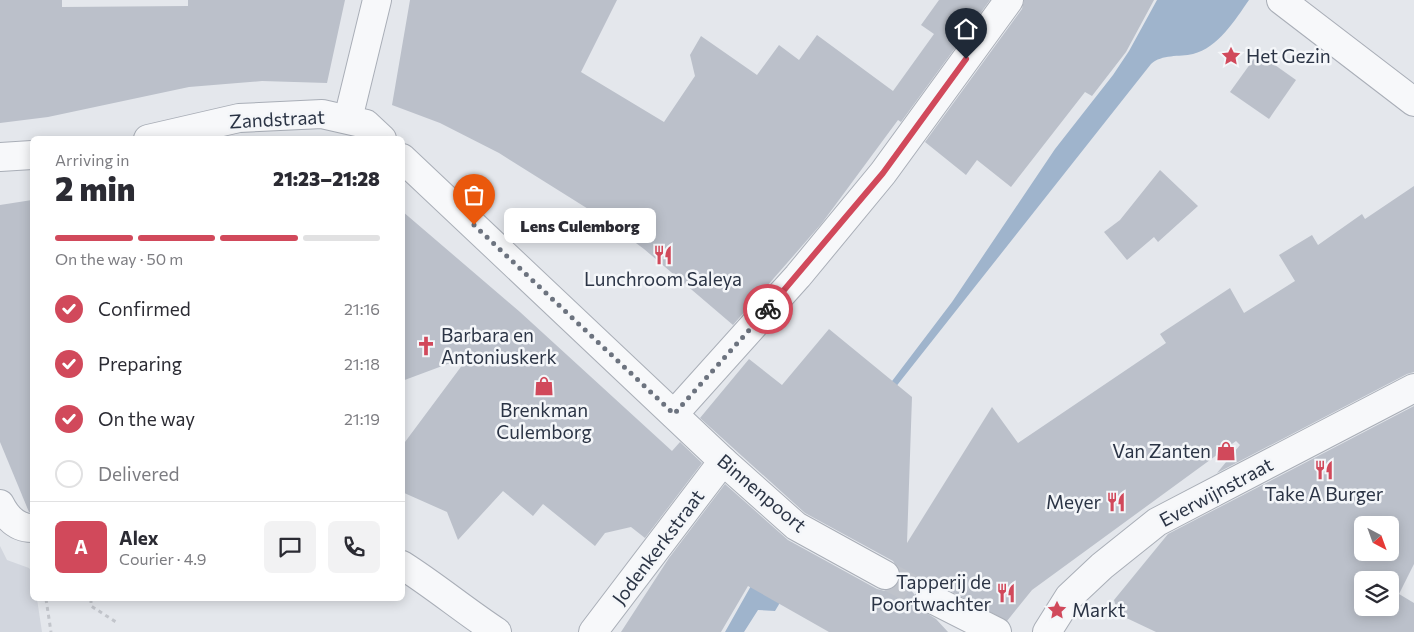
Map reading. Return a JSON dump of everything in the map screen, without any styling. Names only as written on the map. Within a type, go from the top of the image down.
[{"type":"street","points":[[348,119],[377,0]]},
{"type":"street","points":[[674,414],[798,276],[883,173],[1009,0]]},
{"type":"street","points":[[1281,0],[1414,102]]},
{"type":"street","name":"Zandstraat","points":[[161,136],[239,118],[322,114],[366,124],[379,136]]},
{"type":"street","points":[[0,157],[30,155]]},
{"type":"street","name":"Binnenpoort","points":[[405,161],[723,461],[796,526],[885,575]]},
{"type":"street","name":"Everwijnstraat","points":[[1047,632],[1069,598],[1102,566],[1157,522],[1414,388]]},
{"type":"street","name":"Jodenkerkstraat","points":[[593,632],[723,461]]},
{"type":"street","points":[[0,504],[5,514],[22,528],[30,528]]},
{"type":"street","points":[[405,567],[440,589],[476,619],[498,632]]},
{"type":"street","points":[[930,598],[997,632]]},
{"type":"path","points":[[46,601],[51,632]]},
{"type":"path","points":[[90,601],[91,606],[116,622]]},
{"type":"shaded area","points":[[0,546],[7,560],[30,570],[30,601],[37,601],[42,632],[0,632]]},
{"type":"water","points":[[1157,0],[1249,0],[1225,32],[1210,46],[1193,54],[1165,57],[1151,64],[804,503],[845,443],[952,302],[1055,149],[1113,75],[1129,51]]},
{"type":"water","points":[[779,536],[808,552],[778,606],[775,611],[758,610],[744,632],[725,632]]},
{"type":"building","points":[[0,0],[62,0],[62,7],[188,6],[188,0],[345,0],[327,83],[262,81],[189,87],[48,117],[0,123]]},
{"type":"building","points":[[410,0],[617,0],[581,72],[664,122],[695,76],[690,55],[701,36],[757,75],[779,45],[799,60],[817,35],[893,91],[934,34],[921,25],[939,0],[990,0],[901,122],[898,120],[822,223],[733,325],[644,249],[601,217],[499,153],[440,123],[392,105]]},
{"type":"building","points":[[1024,0],[1154,0],[1126,52],[1092,96],[1085,92],[1011,187],[977,160],[966,175],[925,142],[1022,9]]},
{"type":"building","points":[[1258,53],[1296,80],[1269,119],[1230,92]]},
{"type":"building","points":[[1160,170],[1198,206],[1158,242],[1154,237],[1127,260],[1104,232],[1120,220]]},
{"type":"building","points":[[1414,186],[1414,372],[1217,473],[1240,445],[1236,441],[1032,590],[1007,621],[937,584],[925,584],[900,572],[893,561],[805,513],[700,418],[749,359],[782,385],[829,329],[912,397],[907,543],[992,407],[1018,443],[1166,343],[1160,334],[1230,288],[1244,313],[1295,281],[1279,255],[1312,235],[1318,245],[1362,214],[1365,219]]},
{"type":"building","points":[[30,200],[30,512],[0,442],[0,205]]},
{"type":"building","points":[[405,214],[520,312],[672,451],[680,442],[702,463],[645,538],[631,527],[605,533],[595,546],[543,504],[533,516],[503,491],[458,540],[447,512],[405,493],[405,442],[469,356],[405,380]]},
{"type":"building","points":[[1414,406],[1414,564],[1399,594],[1414,603],[1414,632],[1156,632],[1118,614],[1114,600],[1168,534]]},
{"type":"building","points":[[725,484],[788,540],[877,589],[885,591],[893,589],[900,578],[915,595],[917,607],[936,619],[948,632],[829,632],[748,586],[721,632],[621,632],[669,558]]},
{"type":"tunnel","points":[[885,575],[930,598]]},
{"type":"way so far","points":[[474,225],[674,414],[768,309]]},
{"type":"place","name":"Het Gezin","points":[[1231,56]]},
{"type":"place","name":"Lens Culemborg","points":[[474,225]]},
{"type":"place","name":"Lunchroom Saleya","points":[[663,255]]},
{"type":"place","name":"Barbara en Antoniuskerk","points":[[426,346]]},
{"type":"place","name":"Brenkman Culemborg","points":[[544,386]]},
{"type":"place","name":"Van Zanten","points":[[1226,451]]},
{"type":"place","name":"Take A Burger","points":[[1324,470]]},
{"type":"place","name":"Meyer","points":[[1116,502]]},
{"type":"place","name":"Tapperij de Poortwachter","points":[[1006,593]]},
{"type":"place","name":"Markt","points":[[1057,610]]},
{"type":"route","points":[[768,309],[798,276],[883,173],[966,59]]}]
